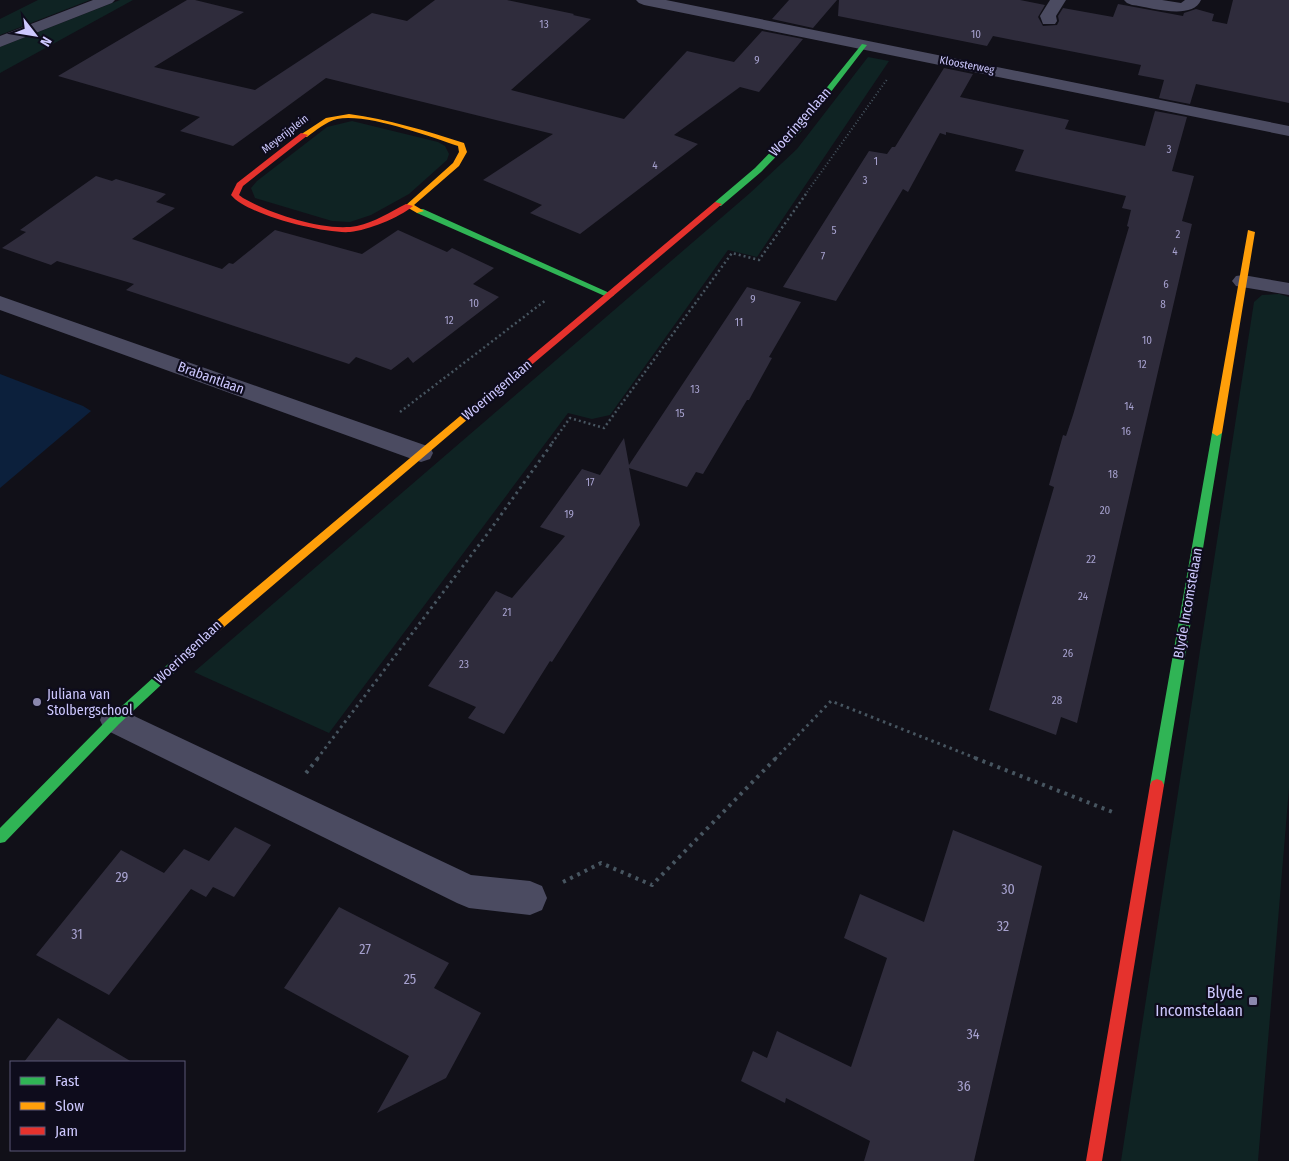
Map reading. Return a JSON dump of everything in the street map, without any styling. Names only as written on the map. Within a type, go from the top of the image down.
[{"type":"street","points":[[0,42],[107,0]]},
{"type":"street","name":"Kloosterweg","points":[[644,0],[1289,131]]},
{"type":"street","points":[[1049,21],[1048,16],[1058,0]]},
{"type":"street","points":[[1132,0],[1184,8],[1192,3],[1193,0]]},
{"type":"street","name":"Woeringenlaan","points":[[0,837],[115,720],[238,606],[758,170],[797,130],[864,45]]},
{"type":"street","name":"Meyerijplein","points":[[358,116],[461,145],[463,152],[456,164],[409,206],[383,220],[357,228],[332,230],[246,204],[237,200],[235,195],[240,185],[318,125],[330,118],[358,116]]},
{"type":"street","points":[[409,206],[610,295]]},
{"type":"street","name":"Blyde Incomstelaan","points":[[1094,1161],[1251,232]]},
{"type":"street","points":[[1243,281],[1289,289]]},
{"type":"street","name":"Brabantlaan","points":[[0,303],[421,453]]},
{"type":"street","points":[[115,720],[469,891],[530,898]]},
{"type":"path","points":[[284,802],[488,533],[570,418],[604,428],[732,253],[760,260],[906,53]]},
{"type":"path","points":[[370,435],[574,279]]},
{"type":"path","points":[[530,898],[601,864],[652,885],[831,701],[1150,827]]},
{"type":"green space","points":[[38,0],[90,0],[0,35],[0,19]]},
{"type":"green space","points":[[120,0],[133,0],[0,73],[0,47]]},
{"type":"green space","points":[[868,57],[889,61],[757,257],[728,250],[610,415],[592,419],[568,413],[329,733],[194,672],[750,193],[797,149]]},
{"type":"green space","points":[[352,121],[438,142],[445,146],[449,154],[447,160],[409,194],[371,215],[350,222],[332,221],[255,198],[251,188],[257,181],[327,127]]},
{"type":"green space","points":[[1279,294],[1289,297],[1289,788],[1258,1161],[1121,1161],[1254,302],[1262,295]]},
{"type":"water","points":[[0,374],[83,406],[91,411],[0,488]]},
{"type":"building","points":[[187,0],[195,0],[244,12],[154,67],[255,90],[372,13],[407,21],[435,0],[507,0],[574,14],[591,19],[511,90],[624,119],[687,51],[734,62],[762,31],[803,39],[759,92],[740,87],[674,135],[698,144],[580,234],[530,213],[542,205],[483,180],[553,134],[326,78],[233,146],[180,131],[200,117],[58,76]]},
{"type":"building","points":[[789,0],[837,0],[813,28],[772,19]]},
{"type":"building","points":[[839,0],[1020,0],[1045,5],[1038,17],[1043,26],[1057,25],[1059,21],[1058,16],[1063,8],[1113,17],[1118,4],[1183,16],[1184,13],[1196,9],[1214,14],[1212,21],[1227,24],[1233,0],[1289,0],[1289,103],[1196,84],[1190,104],[1159,98],[1164,80],[1138,75],[1141,65],[993,36],[987,46],[838,16]]},
{"type":"building","points":[[944,68],[973,74],[960,97],[1069,120],[1065,129],[1145,146],[1155,111],[1187,117],[1172,171],[1194,176],[1182,221],[1192,224],[1077,723],[1061,717],[1056,735],[989,710],[1054,487],[1049,485],[1063,435],[1066,436],[1073,415],[1129,227],[1127,226],[1131,210],[1122,208],[1126,196],[1015,171],[1024,150],[946,132],[946,135],[940,133],[908,192],[903,189],[836,301],[783,287],[869,151],[887,154],[892,147],[895,147]]},
{"type":"building","points":[[96,176],[112,181],[116,179],[166,194],[156,202],[175,208],[132,239],[222,269],[229,263],[233,264],[275,230],[362,254],[398,230],[447,252],[452,248],[494,268],[473,284],[499,297],[413,363],[408,357],[391,370],[356,357],[349,364],[126,290],[134,284],[57,261],[51,265],[2,248],[26,232],[20,230]]},
{"type":"building","points":[[747,287],[801,302],[769,357],[772,358],[749,400],[747,400],[703,474],[696,472],[687,487],[629,468],[640,525],[552,662],[550,661],[504,734],[468,718],[476,707],[428,686],[496,591],[512,598],[565,536],[540,527],[582,469],[600,475],[624,438],[629,465]]},
{"type":"building","points":[[235,827],[271,845],[234,897],[213,887],[206,897],[191,889],[109,995],[36,955],[121,850],[164,873],[184,849],[209,861]]},
{"type":"building","points":[[953,830],[1042,866],[974,1161],[864,1161],[870,1141],[786,1098],[785,1103],[741,1081],[753,1051],[767,1058],[777,1031],[851,1067],[887,958],[844,938],[860,894],[924,922]]},
{"type":"building","points":[[339,907],[449,963],[434,988],[481,1013],[446,1078],[377,1113],[409,1056],[284,988]]},
{"type":"building","points":[[58,1018],[130,1061],[25,1061]]},
{"type":"traffic: fast","points":[[718,204],[758,170],[797,130],[864,45]]},
{"type":"traffic: fast","points":[[420,211],[610,295]]},
{"type":"traffic: fast","points":[[1157,785],[1217,433]]},
{"type":"traffic: fast","points":[[0,837],[115,720],[213,630]]},
{"type":"traffic: slow","points":[[304,135],[328,120],[349,116],[380,121],[461,145],[463,152],[456,164],[409,206],[420,211]]},
{"type":"traffic: slow","points":[[1217,433],[1251,232]]},
{"type":"traffic: slow","points":[[213,630],[506,382]]},
{"type":"traffic: jam","points":[[304,135],[240,185],[235,195],[250,206],[264,211],[311,225],[339,230],[366,226],[409,206]]},
{"type":"traffic: jam","points":[[506,382],[718,204]]},
{"type":"traffic: jam","points":[[1094,1161],[1157,785]]},
{"type":"place","name":"Juliana van Stolbergschool","points":[[37,702]]},
{"type":"place","name":"Blyde Incomstelaan","points":[[1253,1001]]}]
